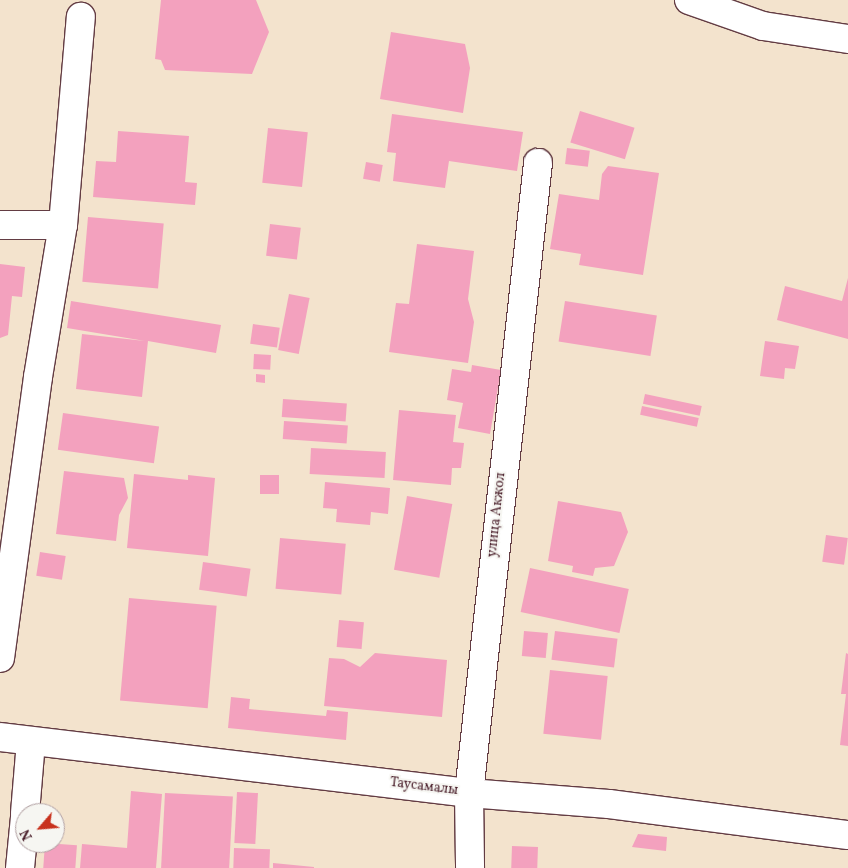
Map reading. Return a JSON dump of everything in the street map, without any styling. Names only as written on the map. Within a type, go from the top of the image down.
[{"type":"street","points":[[690,0],[763,26],[848,39]]},
{"type":"street","points":[[0,658],[38,377],[63,225],[81,17]]},
{"type":"street","name":"улица Акжол","points":[[470,868],[469,793],[538,163]]},
{"type":"street","points":[[0,225],[63,225]]},
{"type":"street","name":"Таусамалы","points":[[0,737],[469,793],[609,804],[848,835]]},
{"type":"street","points":[[26,803],[31,742]]},
{"type":"street","points":[[20,868],[21,853]]},
{"type":"building","points":[[161,0],[256,0],[269,32],[252,74],[165,70],[161,60],[155,59]]},
{"type":"building","points":[[391,32],[465,44],[470,68],[463,113],[380,99]]},
{"type":"building","points":[[580,111],[635,128],[625,159],[570,143]]},
{"type":"building","points":[[392,114],[523,132],[517,171],[449,161],[445,188],[393,181],[396,153],[387,152]]},
{"type":"building","points":[[268,128],[308,132],[302,187],[262,183]]},
{"type":"building","points":[[118,131],[189,136],[185,182],[197,183],[195,205],[93,197],[96,161],[116,162]]},
{"type":"building","points":[[567,148],[590,151],[588,167],[565,164]]},
{"type":"building","points":[[366,162],[383,165],[380,182],[363,179]]},
{"type":"building","points":[[608,166],[659,173],[643,275],[579,265],[581,254],[550,249],[559,194],[599,200],[602,174]]},
{"type":"building","points":[[88,217],[164,224],[158,288],[82,282]]},
{"type":"building","points":[[270,224],[301,228],[297,260],[266,256]]},
{"type":"building","points":[[417,244],[474,251],[468,299],[474,322],[468,363],[389,352],[396,303],[409,304]]},
{"type":"building","points":[[0,264],[25,267],[22,297],[12,296],[8,335],[0,338]]},
{"type":"building","points":[[848,278],[848,339],[777,320],[785,286],[842,301]]},
{"type":"building","points":[[289,294],[310,298],[299,354],[278,350]]},
{"type":"building","points":[[71,301],[221,325],[216,353],[148,341],[142,397],[76,389],[82,334],[145,341],[67,328]]},
{"type":"building","points":[[565,301],[657,316],[650,356],[559,341]]},
{"type":"building","points":[[253,324],[280,328],[277,348],[250,344]]},
{"type":"building","points":[[765,341],[799,346],[795,369],[785,368],[784,379],[760,376]]},
{"type":"building","points":[[254,354],[271,355],[270,370],[253,369]]},
{"type":"building","points":[[472,365],[501,370],[490,434],[458,428],[463,403],[447,400],[452,369],[471,372]]},
{"type":"building","points":[[256,374],[265,375],[265,383],[256,382]]},
{"type":"building","points":[[645,394],[702,406],[700,416],[643,404]]},
{"type":"building","points":[[283,399],[347,403],[346,421],[282,417]]},
{"type":"building","points":[[642,406],[699,418],[697,427],[640,415]]},
{"type":"building","points":[[399,410],[456,415],[453,442],[464,443],[461,468],[452,468],[451,485],[393,480]]},
{"type":"building","points":[[63,413],[159,426],[154,463],[58,450]]},
{"type":"building","points":[[284,421],[348,425],[347,443],[283,439]]},
{"type":"building","points":[[311,448],[386,452],[385,478],[310,474]]},
{"type":"building","points":[[64,471],[124,478],[128,498],[119,515],[116,541],[56,534]]},
{"type":"building","points":[[134,474],[188,480],[188,475],[215,478],[208,556],[127,548]]},
{"type":"building","points":[[260,475],[279,475],[279,494],[260,494]]},
{"type":"building","points":[[325,482],[390,488],[388,514],[371,512],[370,525],[336,522],[337,509],[323,508]]},
{"type":"building","points":[[407,496],[452,504],[439,578],[394,570]]},
{"type":"building","points":[[558,501],[621,512],[628,532],[614,566],[595,568],[593,576],[572,572],[573,566],[548,561]]},
{"type":"building","points":[[826,535],[848,538],[844,565],[822,562]]},
{"type":"building","points":[[280,538],[346,544],[341,595],[276,589]]},
{"type":"building","points":[[40,552],[66,556],[62,580],[36,576]]},
{"type":"building","points":[[203,562],[251,569],[247,596],[199,590]]},
{"type":"building","points":[[530,568],[629,589],[619,633],[521,612]]},
{"type":"building","points":[[129,598],[217,606],[208,708],[120,701]]},
{"type":"building","points":[[339,620],[364,622],[362,649],[337,647]]},
{"type":"building","points":[[524,631],[548,633],[546,658],[522,656]]},
{"type":"building","points":[[555,631],[618,639],[614,667],[551,660]]},
{"type":"building","points":[[375,653],[447,660],[442,717],[324,706],[329,658],[344,659],[360,667]]},
{"type":"building","points":[[846,653],[848,654],[848,746],[840,745],[846,694],[841,694]]},
{"type":"building","points":[[550,670],[608,676],[601,740],[543,734]]},
{"type":"building","points":[[231,697],[250,699],[249,709],[326,716],[327,710],[348,712],[346,740],[228,728]]},
{"type":"building","points":[[131,791],[162,794],[156,868],[80,868],[82,844],[127,848]]},
{"type":"building","points":[[237,792],[258,793],[255,844],[234,843]]},
{"type":"building","points":[[165,793],[233,797],[229,868],[161,868]]},
{"type":"building","points":[[638,834],[667,837],[666,851],[632,847]]},
{"type":"building","points":[[65,844],[77,845],[75,868],[43,868],[44,853],[65,853]]},
{"type":"building","points":[[512,846],[538,847],[537,868],[511,868]]},
{"type":"building","points":[[234,848],[270,849],[269,868],[233,868]]},
{"type":"building","points":[[273,863],[314,867],[314,868],[273,868]]}]
